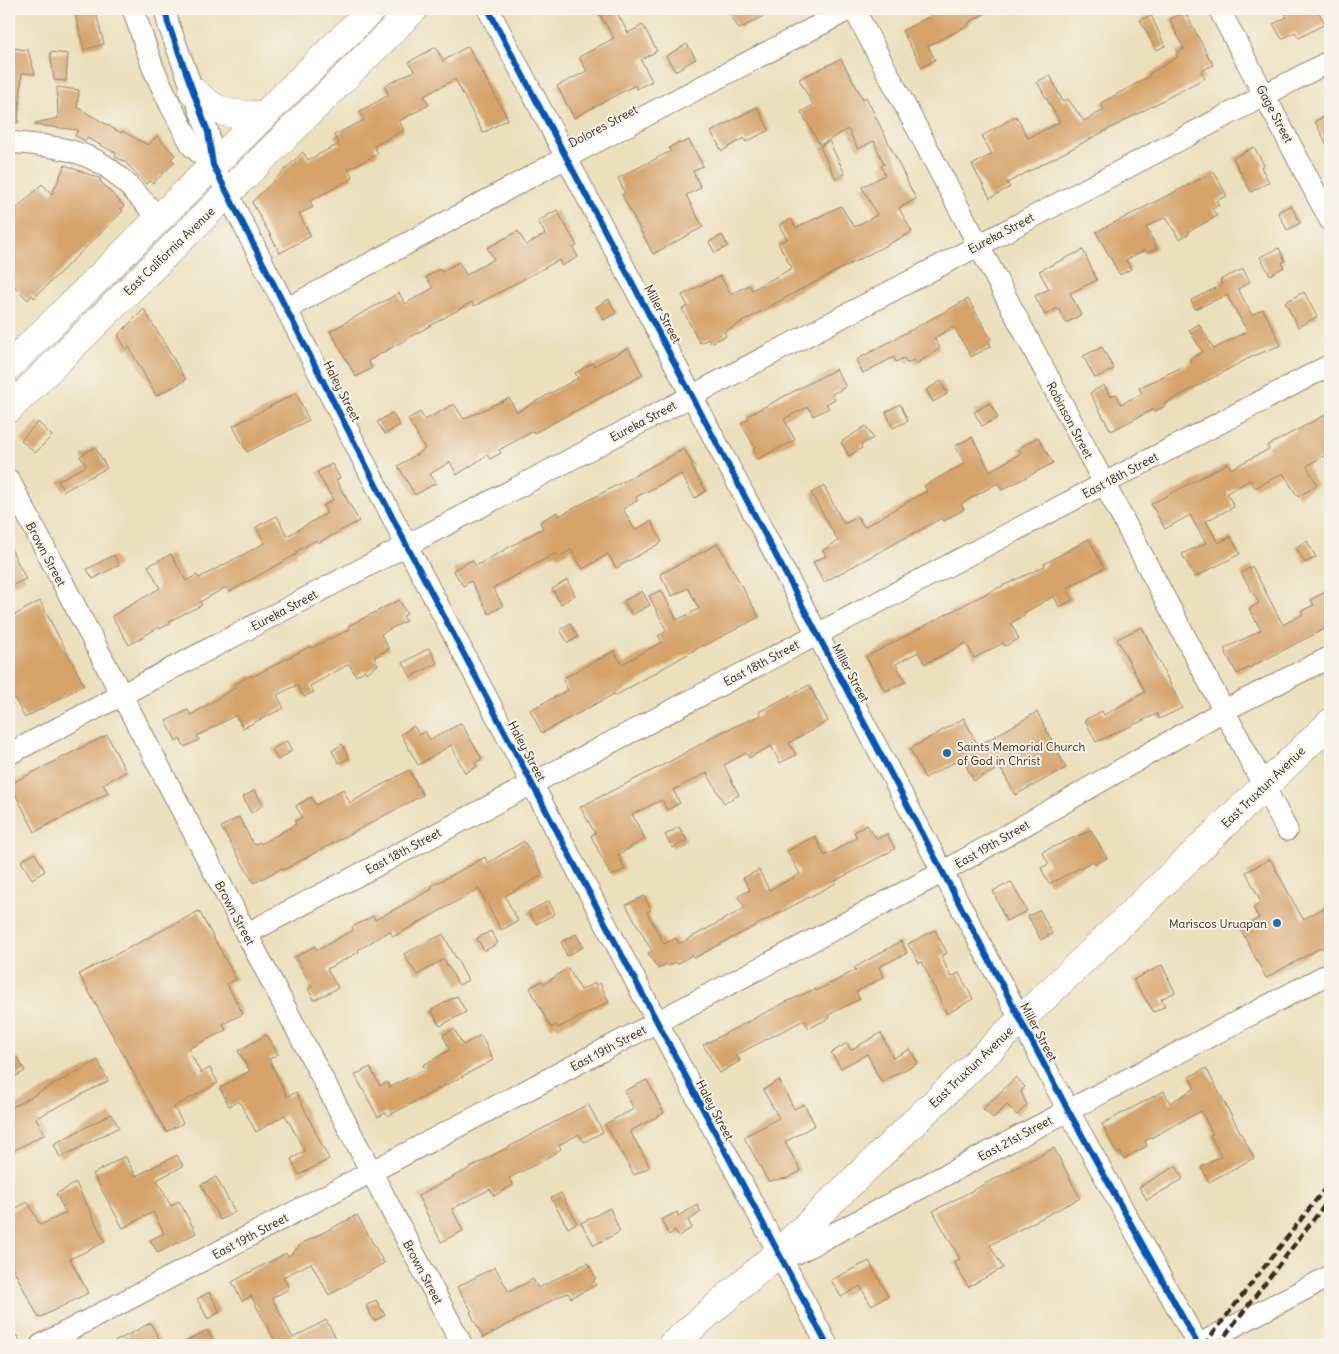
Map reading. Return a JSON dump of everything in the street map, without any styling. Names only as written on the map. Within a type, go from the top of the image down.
[{"type":"main road","points":[[9,366],[372,9]]},
{"type":"main road","name":"East California Avenue","points":[[9,409],[414,9]]},
{"type":"main road","points":[[193,91],[210,106],[224,113],[263,115]]},
{"type":"main road","name":"East Truxtun Avenue","points":[[672,1345],[778,1253],[1330,722]]},
{"type":"street","points":[[133,9],[154,68],[171,106],[192,146],[213,165]]},
{"type":"street","points":[[165,9],[208,132],[213,165]]},
{"type":"street","name":"Miller Street","points":[[488,9],[693,395],[1020,1020],[1198,1345]]},
{"type":"street","name":"Dolores Street","points":[[288,308],[567,157],[850,9]]},
{"type":"street","name":"Robinson Street","points":[[854,9],[1287,830]]},
{"type":"street","name":"Gage Street","points":[[1219,9],[1330,220]]},
{"type":"street","name":"Eureka Street","points":[[9,754],[1330,61]]},
{"type":"street","points":[[9,142],[64,150],[86,156],[101,163],[123,180],[159,218]]},
{"type":"street","name":"Haley Street","points":[[213,165],[288,308],[406,546],[827,1345]]},
{"type":"street","name":"East 18th Street","points":[[246,934],[1330,365]]},
{"type":"street","name":"Brown Street","points":[[9,480],[462,1345]]},
{"type":"street","name":"East 19th Street","points":[[41,1345],[943,872],[1223,711],[1330,657]]},
{"type":"street","name":"East 21st Street","points":[[778,1253],[797,1253],[1330,973]]},
{"type":"street","points":[[1198,1345],[1330,1276]]},
{"type":"building","points":[[74,9],[95,9],[104,44],[84,50]]},
{"type":"building","points":[[596,9],[615,9],[628,33],[643,25],[657,51],[641,60],[652,81],[637,89],[635,85],[574,118],[557,86],[587,71],[579,57],[614,38]]},
{"type":"building","points":[[727,9],[777,9],[739,29]]},
{"type":"building","points":[[943,9],[993,9],[968,23],[969,25],[928,46],[935,60],[922,67],[902,31]]},
{"type":"building","points":[[1282,9],[1317,9],[1325,24],[1299,38],[1295,32],[1282,39],[1273,24],[1287,17]]},
{"type":"building","points":[[1185,12],[1213,65],[1201,71],[1205,78],[1007,183],[1010,187],[990,198],[972,165],[992,154],[982,136],[1016,116],[1028,138],[1060,122],[1037,82],[1050,75],[1063,102],[1068,99],[1084,121],[1104,110],[1101,103],[1150,76],[1149,74],[1178,57],[1176,53],[1184,49],[1170,19]]},
{"type":"building","points":[[1151,15],[1165,46],[1156,50],[1140,20]]},
{"type":"building","points":[[687,44],[696,59],[675,71],[666,56]]},
{"type":"building","points":[[468,46],[508,119],[483,133],[455,79],[424,96],[429,105],[399,121],[404,130],[374,146],[378,154],[348,169],[353,178],[310,201],[313,207],[299,214],[311,236],[280,253],[252,202],[303,152],[308,160],[339,144],[334,135],[364,120],[360,111],[389,95],[384,86],[414,71],[409,62],[436,47],[443,61]]},
{"type":"building","points":[[11,48],[28,50],[35,74],[22,73],[18,123],[9,123]]},
{"type":"building","points":[[50,52],[68,54],[66,81],[54,80]]},
{"type":"building","points":[[841,59],[863,99],[866,97],[916,199],[899,208],[912,232],[796,292],[724,332],[726,336],[711,343],[709,339],[700,343],[682,309],[688,306],[682,295],[720,276],[731,294],[749,285],[752,290],[792,268],[778,243],[787,239],[779,225],[791,219],[796,228],[841,206],[854,227],[877,215],[862,187],[885,175],[881,166],[884,164],[874,141],[858,149],[848,129],[820,145],[801,112],[813,105],[799,79]]},
{"type":"building","points":[[57,87],[79,90],[77,107],[121,133],[122,131],[148,145],[157,136],[175,155],[171,159],[175,162],[153,183],[150,181],[146,184],[124,161],[115,157],[116,153],[87,138],[86,141],[75,136],[78,130],[35,125],[35,123],[58,118]]},
{"type":"building","points":[[757,107],[769,130],[746,142],[744,138],[722,151],[711,132]]},
{"type":"building","points":[[1330,114],[1330,151],[1315,121]]},
{"type":"building","points":[[689,140],[703,166],[693,171],[701,188],[686,195],[703,227],[653,254],[622,195],[625,193],[618,178],[671,151],[669,148],[679,142],[680,144]]},
{"type":"building","points":[[829,141],[845,174],[836,179],[820,147]]},
{"type":"building","points":[[1254,147],[1264,165],[1261,167],[1269,182],[1251,192],[1233,158]]},
{"type":"building","points":[[65,165],[101,179],[100,181],[124,206],[121,209],[123,211],[34,298],[32,295],[28,300],[9,281],[9,216],[42,184],[52,194]]},
{"type":"building","points":[[1214,172],[1227,196],[1216,201],[1219,205],[1212,209],[1217,216],[1179,239],[1166,217],[1146,227],[1157,248],[1147,253],[1145,250],[1126,260],[1131,269],[1120,275],[1096,232]]},
{"type":"building","points":[[1291,205],[1300,223],[1287,230],[1278,212]]},
{"type":"building","points":[[557,210],[577,246],[573,248],[578,257],[562,266],[559,260],[474,306],[472,302],[368,361],[372,368],[356,377],[330,331],[399,293],[405,304],[433,288],[426,277],[440,269],[441,272],[459,262],[466,275],[494,259],[487,248],[518,231],[526,245],[545,234],[538,221]]},
{"type":"building","points":[[722,235],[728,246],[715,253],[709,242]]},
{"type":"building","points":[[1279,248],[1285,261],[1282,263],[1284,267],[1270,275],[1260,257]]},
{"type":"building","points":[[1083,250],[1097,280],[1070,293],[1081,315],[1066,323],[1058,308],[1045,315],[1035,296],[1049,289],[1039,271]]},
{"type":"building","points":[[1243,269],[1250,282],[1238,289],[1252,315],[1263,309],[1281,345],[1251,357],[1164,404],[1165,406],[1155,411],[1154,409],[1111,431],[1090,393],[1104,385],[1110,396],[1116,394],[1121,404],[1142,394],[1139,388],[1192,362],[1190,359],[1203,352],[1189,330],[1199,324],[1214,349],[1247,331],[1227,295],[1195,309],[1191,300],[1222,285],[1220,280]]},
{"type":"building","points":[[1304,292],[1317,317],[1298,327],[1285,302]]},
{"type":"building","points":[[609,299],[616,313],[604,320],[596,307]]},
{"type":"building","points":[[968,299],[991,339],[988,340],[991,346],[971,357],[954,327],[934,338],[940,348],[916,364],[913,360],[907,363],[904,358],[896,362],[894,357],[863,373],[856,360]]},
{"type":"building","points":[[144,309],[186,380],[156,396],[129,347],[126,349],[118,335]]},
{"type":"building","points":[[1102,347],[1114,369],[1095,378],[1083,356]]},
{"type":"building","points":[[628,348],[643,375],[534,433],[533,431],[499,450],[501,453],[490,459],[487,455],[457,475],[450,462],[430,474],[436,483],[415,495],[398,466],[425,449],[408,419],[420,412],[425,420],[454,404],[464,419],[509,398],[517,412],[578,378],[575,373],[593,363],[594,366]]},
{"type":"building","points":[[836,369],[846,387],[832,394],[835,399],[826,404],[829,408],[813,416],[808,407],[784,419],[795,440],[758,459],[753,449],[755,448],[741,423],[749,419],[747,416]]},
{"type":"building","points":[[941,381],[947,394],[933,402],[926,390]]},
{"type":"building","points":[[296,393],[309,420],[247,452],[233,426]]},
{"type":"building","points":[[990,403],[998,418],[982,426],[974,412]]},
{"type":"building","points":[[900,404],[908,421],[893,428],[886,412]]},
{"type":"building","points":[[392,413],[400,425],[385,434],[377,422]]},
{"type":"building","points":[[1327,414],[1330,421],[1330,452],[1307,466],[1317,485],[1298,497],[1283,473],[1255,488],[1250,480],[1227,493],[1234,507],[1206,521],[1218,543],[1231,537],[1240,554],[1195,577],[1182,554],[1206,543],[1190,515],[1165,529],[1151,504],[1228,463],[1231,469],[1269,449],[1267,446]]},
{"type":"building","points":[[38,422],[52,436],[35,453],[21,440]]},
{"type":"building","points":[[866,426],[873,438],[861,445],[862,448],[849,456],[841,442]]},
{"type":"building","points":[[972,437],[990,471],[1021,453],[1019,448],[1038,437],[1053,463],[1002,490],[998,483],[961,504],[964,509],[944,521],[942,518],[824,582],[813,562],[826,556],[823,550],[838,541],[811,493],[824,486],[844,524],[858,517],[864,527],[927,491],[924,486],[965,463],[955,446]]},
{"type":"building","points":[[95,447],[107,468],[64,491],[58,481],[86,466],[80,456]]},
{"type":"building","points":[[684,449],[693,465],[691,466],[706,491],[695,498],[681,474],[636,497],[637,501],[623,509],[635,530],[651,521],[662,542],[616,568],[608,554],[583,569],[571,550],[559,557],[556,553],[493,588],[503,606],[489,614],[471,581],[463,586],[453,570],[472,560],[476,566],[543,528],[540,522],[557,512],[559,516]]},
{"type":"building","points":[[332,464],[340,478],[336,480],[359,521],[318,543],[316,540],[296,552],[297,554],[229,592],[226,587],[200,602],[202,605],[169,621],[171,623],[160,629],[159,627],[129,645],[112,616],[160,588],[148,566],[171,554],[186,581],[197,575],[199,578],[265,543],[256,527],[277,516],[287,536],[327,513],[323,506],[333,500],[317,472]]},
{"type":"building","points":[[1089,539],[1104,568],[1067,588],[1073,600],[1059,607],[1054,596],[1024,613],[1025,615],[1011,623],[1019,639],[1005,646],[1003,643],[974,658],[966,643],[925,664],[918,652],[896,664],[906,682],[885,691],[866,657],[977,598],[1045,566],[1044,564]]},
{"type":"building","points":[[1307,541],[1316,557],[1305,563],[1296,547]]},
{"type":"building","points":[[718,544],[759,617],[703,645],[615,696],[614,694],[542,733],[530,710],[568,690],[562,679],[614,651],[622,664],[662,642],[658,636],[667,631],[649,596],[661,590],[677,620],[699,609],[688,588],[672,596],[660,574]]},
{"type":"building","points":[[9,545],[26,579],[9,587]]},
{"type":"building","points":[[114,555],[119,565],[93,579],[87,569]]},
{"type":"building","points":[[1252,566],[1283,625],[1303,614],[1301,611],[1314,605],[1311,600],[1330,589],[1330,626],[1237,674],[1224,649],[1261,630],[1249,609],[1259,603],[1241,573]]},
{"type":"building","points":[[567,580],[575,595],[561,604],[552,589]]},
{"type":"building","points":[[642,591],[650,605],[632,615],[624,601]]},
{"type":"building","points":[[399,600],[407,614],[403,616],[406,621],[381,634],[389,649],[374,657],[378,665],[366,673],[365,670],[356,676],[349,664],[310,686],[314,692],[304,697],[297,685],[277,695],[284,708],[243,728],[236,715],[197,736],[199,740],[185,747],[180,739],[176,741],[166,721],[188,710],[191,715],[235,688],[234,685],[251,675],[252,677],[311,646],[312,648],[350,629],[348,626]]},
{"type":"building","points":[[40,601],[84,685],[25,718],[9,688],[9,618]]},
{"type":"building","points":[[570,623],[578,637],[568,643],[560,630]]},
{"type":"building","points":[[1142,627],[1182,708],[1159,719],[1157,714],[1096,742],[1085,720],[1102,711],[1104,715],[1145,692],[1117,639]]},
{"type":"building","points":[[429,648],[437,663],[411,677],[403,663]]},
{"type":"building","points":[[809,685],[828,721],[789,743],[796,755],[780,763],[771,746],[749,758],[746,753],[724,765],[739,795],[724,803],[707,773],[673,790],[680,803],[667,810],[662,800],[632,814],[645,839],[618,855],[625,869],[611,876],[591,836],[595,833],[580,807],[669,762],[720,733],[761,715],[759,712]]},
{"type":"building","points":[[1037,712],[1066,768],[1015,795],[1000,767],[974,781],[962,758],[925,778],[910,749],[964,718],[978,746]]},
{"type":"building","points":[[461,723],[482,759],[475,763],[477,767],[465,773],[451,745],[418,765],[401,734],[414,726],[419,735],[425,731],[430,740]]},
{"type":"building","points":[[107,735],[126,772],[103,784],[108,793],[35,832],[10,784]]},
{"type":"building","points":[[287,741],[292,751],[278,760],[272,749]]},
{"type":"building","points":[[342,744],[349,758],[339,763],[332,751]]},
{"type":"building","points":[[409,770],[423,795],[283,870],[282,868],[254,883],[221,827],[239,817],[254,845],[260,842],[261,844],[296,824],[295,821],[302,817],[296,806],[311,797],[316,805],[343,789],[350,803]]},
{"type":"building","points":[[255,790],[263,805],[251,813],[243,797]]},
{"type":"building","points":[[867,825],[877,839],[887,834],[895,849],[835,881],[836,883],[694,958],[692,955],[677,964],[676,962],[668,966],[666,964],[658,969],[648,953],[652,951],[626,905],[644,896],[651,910],[647,912],[664,944],[676,938],[679,944],[745,908],[738,896],[750,890],[743,878],[759,870],[769,890],[800,874],[787,851],[815,836],[825,856],[857,838],[854,832]]},
{"type":"building","points":[[679,827],[687,840],[673,848],[665,835]]},
{"type":"building","points":[[1091,830],[1107,858],[1095,864],[1093,861],[1049,884],[1041,868],[1049,864],[1042,852]]},
{"type":"building","points":[[524,841],[543,875],[505,896],[518,921],[501,930],[479,889],[393,937],[390,931],[358,950],[359,952],[327,969],[338,988],[314,1000],[308,989],[312,987],[295,957],[315,946],[317,950],[353,930],[352,927],[373,916],[375,920],[432,889],[431,886],[485,857],[488,863]]},
{"type":"building","points":[[35,853],[45,871],[32,879],[21,861]]},
{"type":"building","name":"Mariscos Uruapan","points":[[1270,859],[1303,919],[1330,905],[1330,961],[1322,947],[1266,978],[1240,928],[1259,918],[1253,908],[1261,902],[1246,872]]},
{"type":"building","points":[[1011,882],[1027,911],[1006,921],[993,891]]},
{"type":"building","points":[[549,901],[555,914],[536,924],[528,912]]},
{"type":"building","points":[[1040,910],[1052,934],[1041,940],[1028,916]]},
{"type":"building","points":[[199,911],[236,979],[227,984],[243,1014],[223,1024],[226,1030],[188,1049],[201,1073],[210,1068],[218,1083],[174,1107],[183,1123],[166,1132],[79,974]]},
{"type":"building","points":[[935,930],[947,953],[941,956],[951,977],[959,973],[973,999],[947,1014],[922,962],[919,963],[908,944]]},
{"type":"building","points":[[491,931],[498,943],[484,951],[477,938]]},
{"type":"building","points":[[443,934],[468,980],[459,985],[444,959],[417,975],[404,954]]},
{"type":"building","points":[[576,934],[583,947],[567,956],[561,942]]},
{"type":"building","points":[[901,941],[907,953],[879,967],[884,977],[856,992],[860,999],[828,1015],[830,1018],[809,1028],[804,1020],[736,1055],[740,1061],[720,1073],[703,1045],[786,1002],[815,989],[816,991],[856,970],[854,968]]},
{"type":"building","points":[[1162,965],[1175,992],[1161,999],[1165,1006],[1154,1012],[1133,980]]},
{"type":"building","points":[[568,968],[581,990],[595,983],[596,985],[600,983],[609,1002],[558,1028],[556,1025],[551,1028],[530,988],[542,981],[544,984]]},
{"type":"building","points":[[457,996],[466,1012],[440,1026],[431,1010]]},
{"type":"building","points":[[454,1029],[463,1045],[481,1035],[493,1060],[388,1116],[386,1113],[378,1117],[355,1075],[370,1067],[380,1086],[387,1082],[390,1087],[425,1069],[423,1065],[450,1050],[443,1035]]},
{"type":"building","points":[[881,1033],[893,1058],[910,1049],[918,1063],[881,1082],[867,1054],[841,1068],[831,1053],[847,1043],[851,1050]]},
{"type":"building","points":[[266,1035],[278,1054],[269,1059],[287,1097],[296,1092],[329,1159],[299,1175],[291,1159],[305,1151],[285,1115],[256,1132],[239,1101],[229,1106],[220,1088],[250,1071],[238,1051]]},
{"type":"building","points":[[18,1058],[25,1071],[9,1080],[9,1063]]},
{"type":"building","points":[[98,1060],[108,1081],[36,1118],[45,1134],[9,1153],[9,1109]]},
{"type":"building","points":[[1206,1068],[1254,1158],[1209,1182],[1201,1167],[1221,1156],[1210,1135],[1213,1134],[1201,1111],[1145,1141],[1147,1146],[1124,1159],[1120,1152],[1117,1154],[1102,1124],[1164,1091],[1170,1103],[1195,1088],[1189,1077]]},
{"type":"building","points":[[1016,1077],[1025,1087],[1021,1091],[1027,1105],[1017,1115],[1007,1105],[993,1118],[983,1109]]},
{"type":"building","points":[[647,1080],[664,1113],[630,1131],[650,1167],[634,1175],[605,1124],[634,1109],[624,1091]]},
{"type":"building","points":[[779,1080],[794,1109],[804,1104],[815,1125],[785,1142],[801,1171],[788,1178],[768,1181],[744,1137],[779,1118],[763,1090]]},
{"type":"building","points":[[588,1104],[603,1132],[584,1142],[579,1134],[559,1145],[561,1149],[543,1161],[509,1178],[513,1185],[494,1196],[490,1189],[452,1209],[463,1231],[441,1242],[418,1196]]},
{"type":"building","points":[[111,1114],[119,1127],[60,1158],[54,1144]]},
{"type":"building","points":[[1054,1148],[1080,1198],[990,1245],[1003,1268],[968,1287],[954,1262],[960,1259],[933,1211]]},
{"type":"building","points":[[177,1155],[183,1166],[157,1180],[171,1206],[179,1201],[196,1233],[158,1253],[150,1240],[164,1233],[153,1212],[123,1228],[93,1174],[125,1156],[136,1176]]},
{"type":"building","points":[[1176,1166],[1183,1179],[1147,1200],[1139,1187]]},
{"type":"building","points":[[216,1177],[235,1212],[220,1220],[201,1185]]},
{"type":"building","points":[[76,1183],[105,1242],[70,1259],[88,1293],[39,1318],[9,1261],[9,1212],[28,1202],[40,1225],[66,1213],[56,1194]]},
{"type":"building","points":[[561,1193],[577,1223],[568,1228],[551,1198]]},
{"type":"building","points":[[697,1205],[701,1212],[688,1221],[692,1228],[678,1236],[675,1230],[669,1235],[661,1220],[677,1212],[678,1216]]},
{"type":"building","points":[[610,1208],[620,1232],[594,1245],[581,1223]]},
{"type":"building","points":[[357,1215],[384,1263],[329,1295],[311,1263],[283,1277],[289,1289],[272,1298],[293,1338],[326,1320],[337,1340],[327,1345],[277,1345],[251,1296],[242,1301],[232,1282],[286,1253],[288,1257],[301,1244]]},
{"type":"building","points":[[869,1261],[888,1296],[871,1305],[860,1286],[841,1297],[831,1280]]},
{"type":"building","points":[[588,1263],[596,1278],[593,1280],[596,1285],[571,1298],[568,1293],[560,1296],[483,1338],[470,1312],[472,1311],[457,1287],[495,1267],[509,1292],[533,1279],[538,1288]]},
{"type":"building","points":[[209,1292],[220,1312],[208,1319],[197,1299]]},
{"type":"building","points":[[376,1300],[385,1315],[374,1321],[366,1306]]},
{"type":"building","points":[[150,1323],[163,1345],[109,1345]]},
{"type":"building","points":[[207,1330],[215,1345],[179,1345]]},
{"type":"railway","points":[[1204,1345],[1330,1182]]},
{"type":"railway","points":[[1218,1345],[1330,1198]]},
{"type":"cycle path","points":[[165,9],[168,23],[208,132],[213,165],[407,546],[827,1345]]},
{"type":"cycle path","points":[[488,9],[1068,1110],[1198,1345]]},
{"type":"place","name":"Saints Memorial Church of God in Christ","points":[[947,753]]},
{"type":"place","name":"Mariscos Uruapan","points":[[1277,923]]}]
